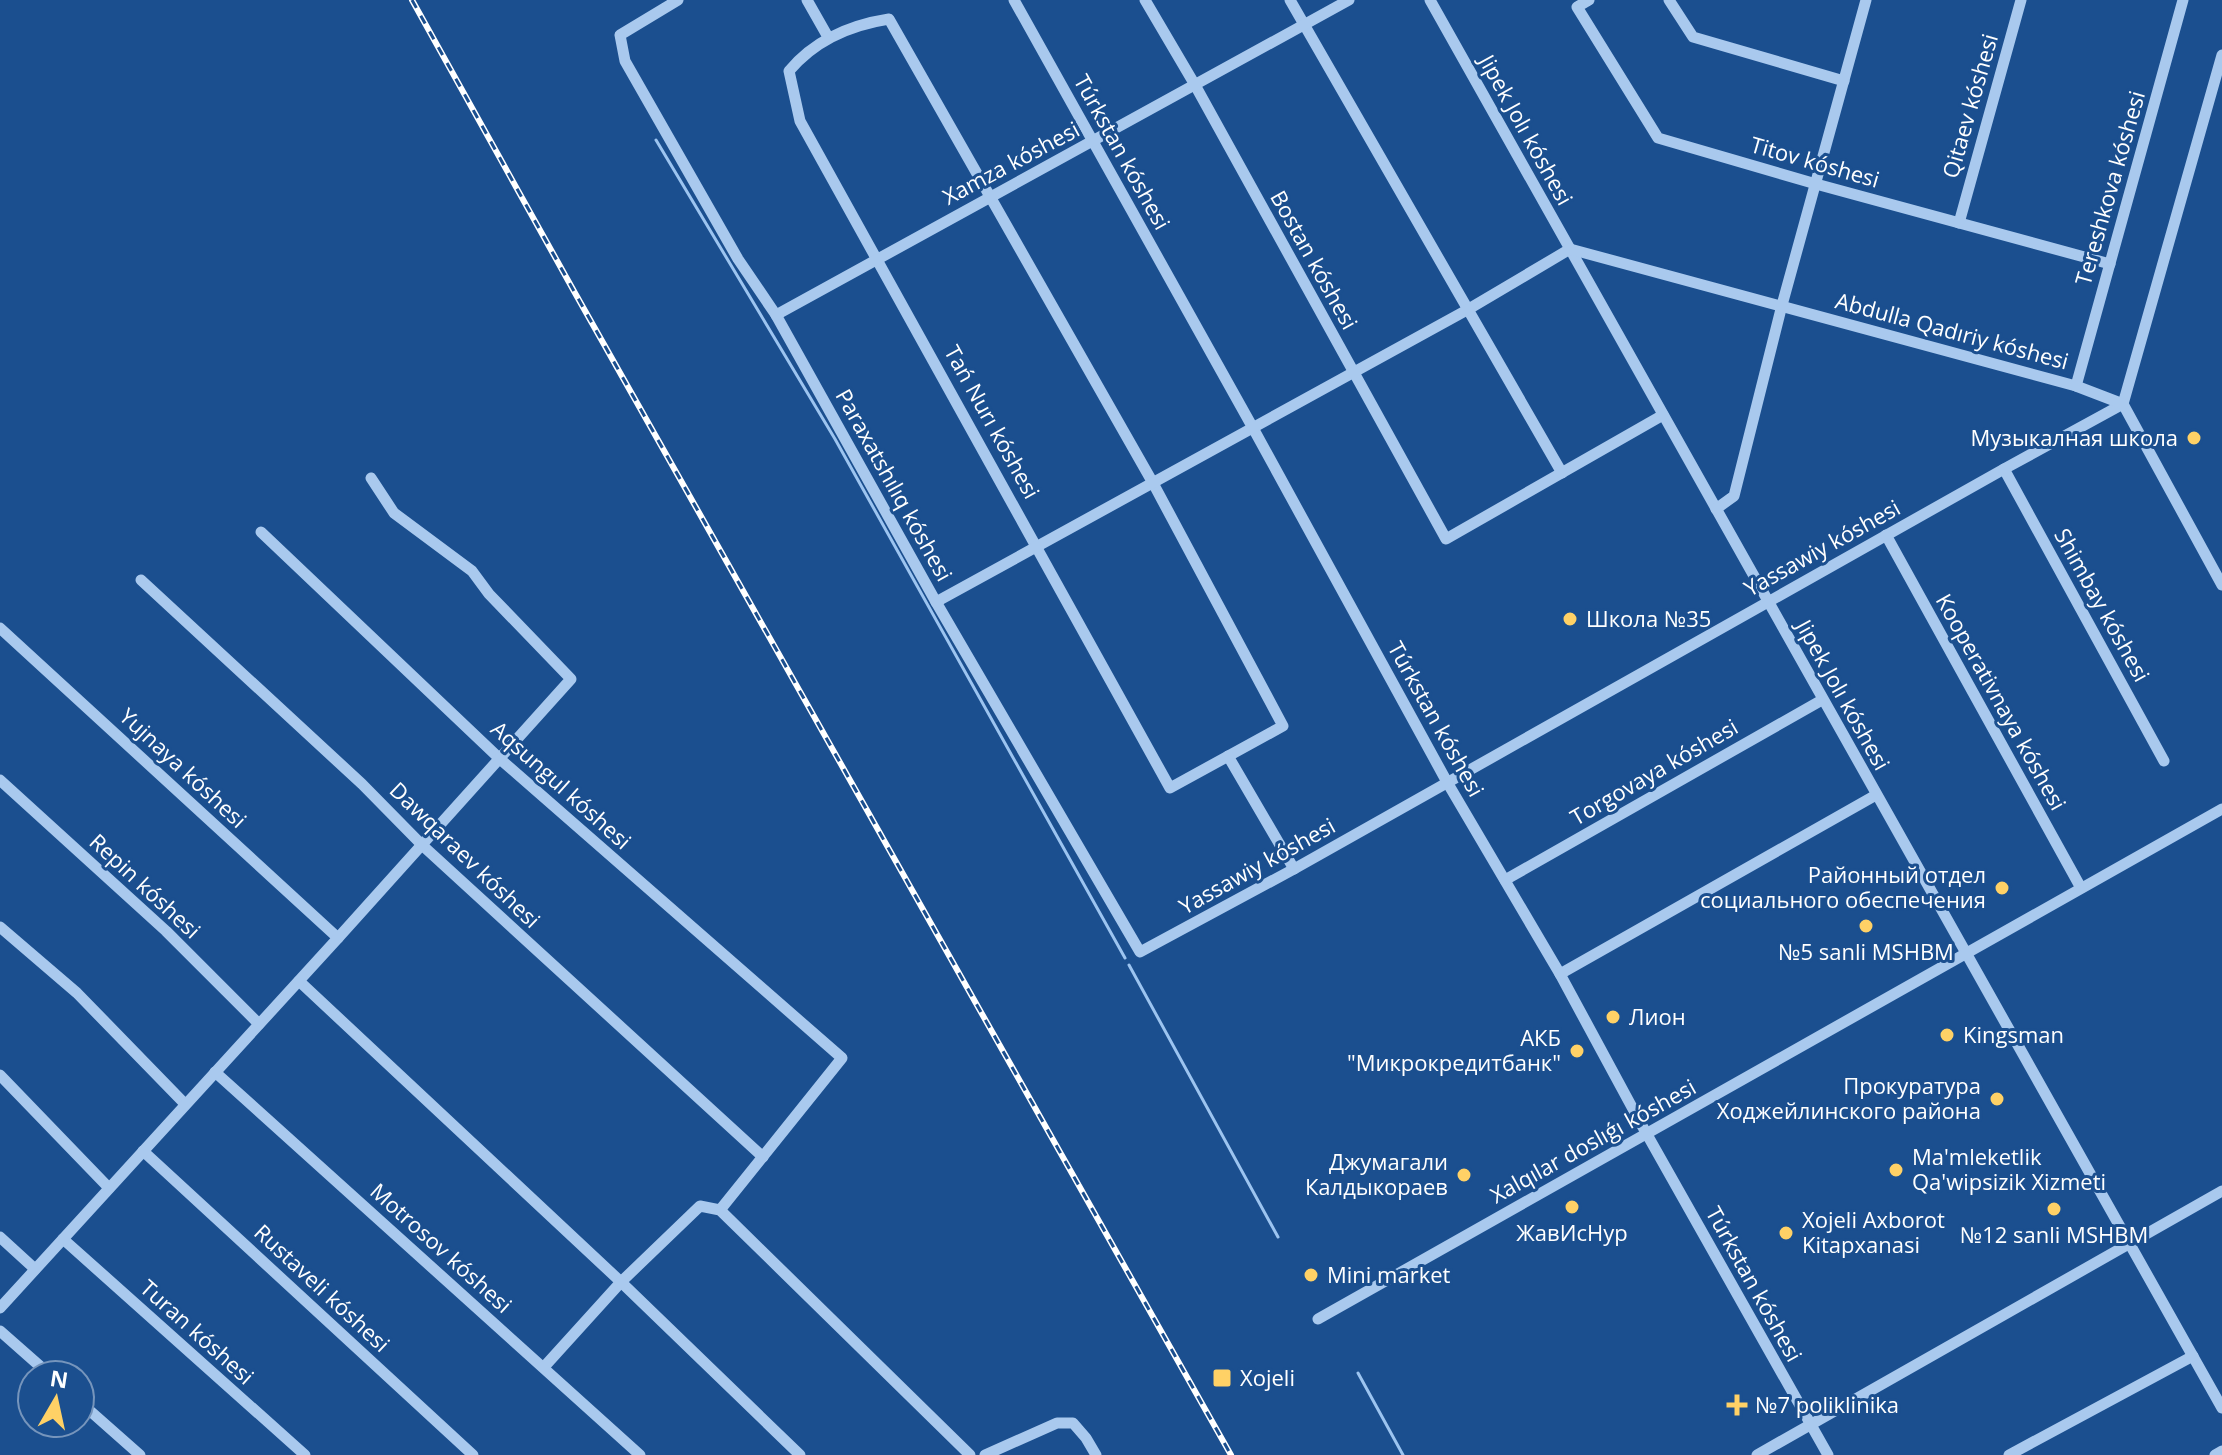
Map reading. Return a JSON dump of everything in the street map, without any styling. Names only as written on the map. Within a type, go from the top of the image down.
[{"type":"street","name":"Paraxatshılıq kóshesi","points":[[678,0],[620,35],[625,61],[738,259],[776,315],[936,602],[1140,952]]},
{"type":"street","points":[[807,0],[828,37],[871,21],[889,19],[1153,483],[1283,726],[1228,756],[1294,869]]},
{"type":"street","name":"Túrkstan kóshesi","points":[[1014,0],[1447,782],[1560,974],[1828,1455]]},
{"type":"street","name":"Bostan kóshesi","points":[[1145,0],[1446,539],[1562,473]]},
{"type":"street","points":[[1290,0],[1562,473],[1663,415]]},
{"type":"street","name":"Xamza kóshesi","points":[[776,315],[1349,0]]},
{"type":"street","name":"Jipek Jolı kóshesi","points":[[1430,0],[2222,1408]]},
{"type":"street","name":"Titov kóshesi","points":[[1589,0],[1577,7],[1658,138],[2110,264]]},
{"type":"street","points":[[1669,0],[1693,37],[1844,81]]},
{"type":"street","points":[[1716,509],[1734,496],[1782,305],[1866,0]]},
{"type":"street","name":"Qitaev kóshesi","points":[[1959,223],[2021,0]]},
{"type":"street","name":"Tereshkova kóshesi","points":[[2076,386],[2183,0]]},
{"type":"street","name":"Tań Nurı kóshesi","points":[[828,37],[800,57],[789,71],[800,121],[1170,788],[1228,756]]},
{"type":"street","points":[[2222,55],[2123,404],[2222,585]]},
{"type":"street","points":[[936,602],[1467,310],[1570,249]]},
{"type":"street","name":"Abdulla Qadıriy kóshesi","points":[[1570,249],[2076,386],[2123,404]]},
{"type":"street","name":"Yassawiy kóshesi","points":[[1140,952],[1294,869],[2123,404]]},
{"type":"street","name":"Shimbay kóshesi","points":[[2004,469],[2164,761]]},
{"type":"street","points":[[0,1308],[571,679],[489,594],[472,571],[394,513],[371,478]]},
{"type":"street","name":"Aqsungul kóshesi","points":[[261,532],[500,759],[842,1058],[763,1157]]},
{"type":"street","name":"Kooperativnaya kóshesi","points":[[1886,535],[2081,888]]},
{"type":"street","name":"Dawqaraev kóshesi","points":[[141,580],[362,784],[422,845],[763,1157]]},
{"type":"street","name":"Yujnaya kóshesi","points":[[0,628],[338,938]]},
{"type":"street","name":"Torgovaya kóshesi","points":[[1505,880],[1822,700]]},
{"type":"street","name":"Repin kóshesi","points":[[0,780],[166,931],[259,1024]]},
{"type":"street","points":[[1560,974],[1876,795]]},
{"type":"street","name":"Xalqılar doslıǵı kóshesi","points":[[1318,1319],[2222,809]]},
{"type":"street","points":[[0,927],[77,993],[185,1104]]},
{"type":"street","points":[[299,981],[621,1282],[800,1455]]},
{"type":"street","name":"Motrosov kóshesi","points":[[215,1072],[640,1455]]},
{"type":"street","points":[[0,1075],[109,1188]]},
{"type":"street","name":"Rustaveli kóshesi","points":[[143,1151],[473,1455]]},
{"type":"street","points":[[720,1210],[763,1157]]},
{"type":"street","points":[[1757,1455],[2222,1191]]},
{"type":"street","points":[[544,1367],[621,1282],[700,1206],[720,1210],[970,1455]]},
{"type":"street","points":[[0,1237],[35,1269]]},
{"type":"street","name":"Turan kóshesi","points":[[63,1239],[305,1455]]},
{"type":"street","points":[[0,1331],[32,1359]]},
{"type":"street","points":[[2009,1455],[2193,1356]]},
{"type":"street","points":[[96,1416],[140,1455]]},
{"type":"street","points":[[985,1455],[1057,1423],[1073,1423],[1096,1455]]},
{"type":"street","points":[[2215,1455],[2222,1451]]},
{"type":"waterway","points":[[656,140],[835,439],[1125,958]]},
{"type":"waterway","points":[[1129,965],[1278,1237]]},
{"type":"waterway","points":[[1358,1373],[1403,1455]]},
{"type":"railway","points":[[412,0],[1231,1455]]},
{"type":"place","name":"Музыкалная школа","points":[[2194,438]]},
{"type":"place","name":"Школа №35","points":[[1570,619]]},
{"type":"place","name":"Районный отдел социального обеспечения","points":[[2002,888]]},
{"type":"place","name":"№5 sanli MSHBM","points":[[1866,926]]},
{"type":"place","name":"Лион","points":[[1613,1017]]},
{"type":"place","name":"Kingsman","points":[[1947,1035]]},
{"type":"place","name":"АКБ \"Микрокредитбанк\"","points":[[1577,1051]]},
{"type":"place","name":"Прокуратура Ходжейлинского района","points":[[1997,1099]]},
{"type":"place","name":"Ma'mleketlik Qa'wipsizik Xizmeti","points":[[1896,1170]]},
{"type":"place","name":"Джумагали Калдыкораев","points":[[1464,1175]]},
{"type":"place","name":"ЖавИсНур","points":[[1572,1207]]},
{"type":"place","name":"№12 sanli MSHBM","points":[[2054,1209]]},
{"type":"place","name":"Xojeli Axborot Kitapxanasi","points":[[1786,1233]]},
{"type":"place","name":"Mini market","points":[[1311,1275]]},
{"type":"place","name":"Xojeli","points":[[1222,1378]]},
{"type":"place","name":"№7 poliklinika","points":[[1737,1405]]}]
